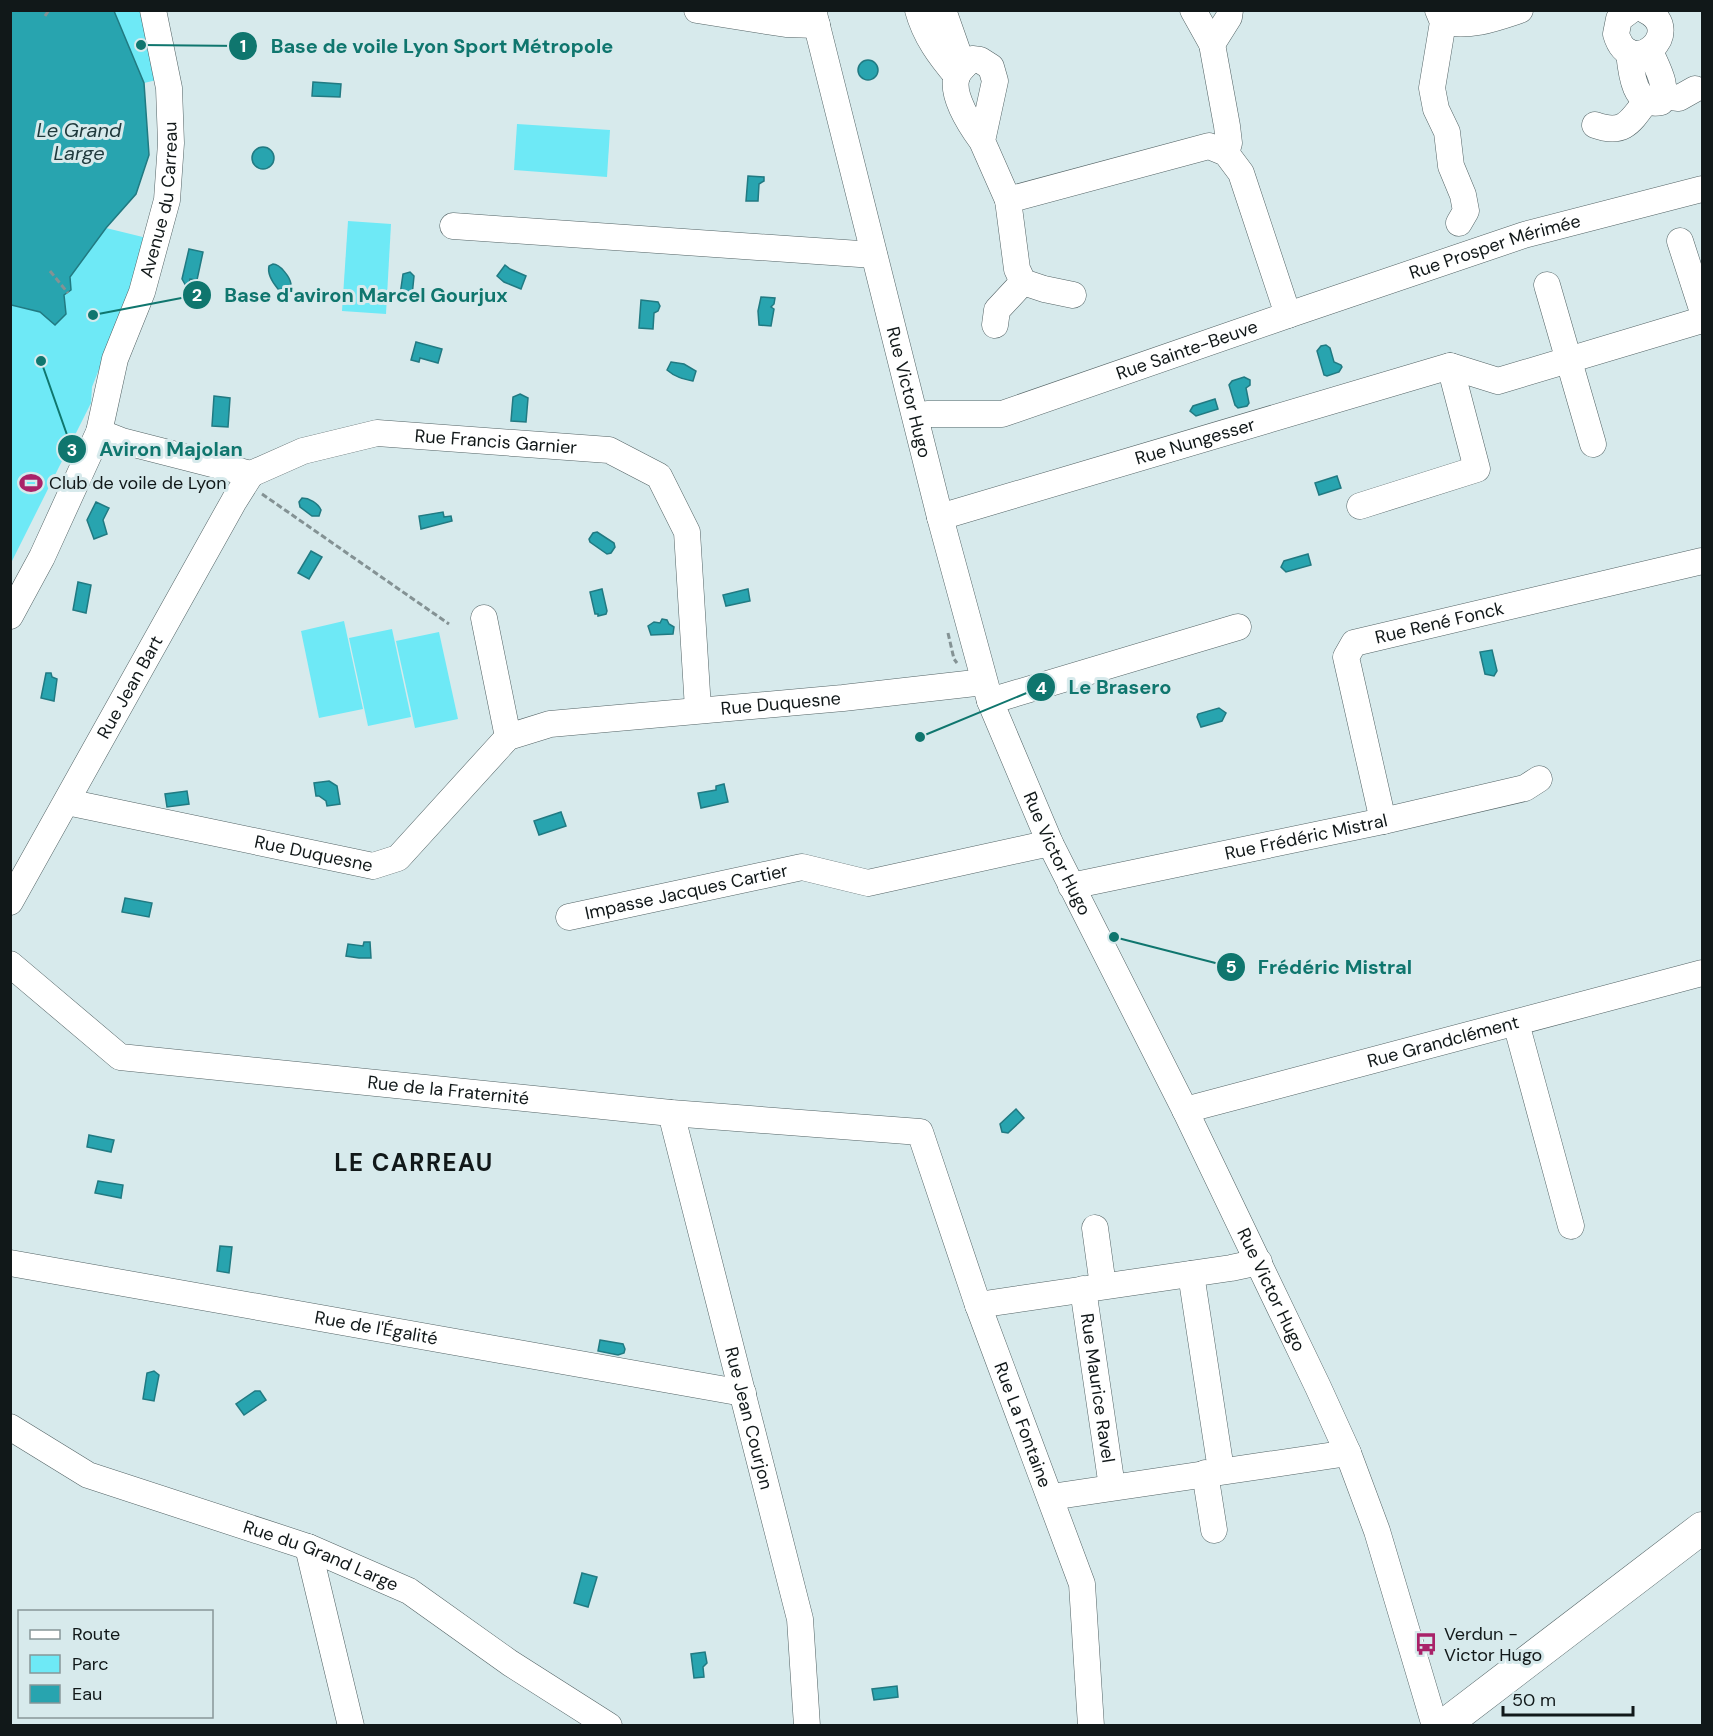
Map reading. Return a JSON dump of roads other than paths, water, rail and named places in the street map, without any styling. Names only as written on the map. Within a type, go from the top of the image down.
[{"type":"main road","points":[[1443,1725],[1702,1528]]},
{"type":"street","name":"Avenue du Carreau","points":[[10,616],[42,557],[99,432],[115,359],[142,292],[167,200],[171,143],[169,88],[153,10]]},
{"type":"street","points":[[697,10],[786,24],[815,18]]},
{"type":"street","points":[[918,10],[933,45],[960,72]]},
{"type":"street","points":[[943,10],[960,72]]},
{"type":"street","points":[[1193,10],[1212,44],[1227,126],[1229,143],[1226,153]]},
{"type":"street","points":[[1212,44],[1229,17],[1230,10]]},
{"type":"street","name":"Rue Prosper Mérimée","points":[[1459,223],[1466,211],[1463,195],[1451,166],[1447,132],[1436,109],[1432,88],[1441,16],[1461,25],[1474,24],[1520,10]]},
{"type":"street","points":[[1631,10],[1619,19],[1616,34],[1622,48],[1639,51],[1659,40],[1660,26],[1652,14],[1645,10]]},
{"type":"street","name":"Rue Victor Hugo","points":[[815,18],[940,517],[987,691],[1050,843],[1185,1110],[1347,1453],[1377,1531],[1435,1725]]},
{"type":"street","points":[[1639,51],[1631,74],[1640,95],[1655,99],[1679,98],[1695,89]]},
{"type":"street","points":[[982,141],[995,81],[991,67],[980,60],[972,59],[960,72],[955,87],[968,122],[982,141],[1008,200],[1017,270],[1023,282],[1073,295]]},
{"type":"street","points":[[1594,125],[1608,130],[1618,129],[1655,99]]},
{"type":"street","points":[[1008,200],[1209,146],[1226,153],[1240,172],[1288,315]]},
{"type":"street","name":"Rue Prosper Mérimée","points":[[1288,315],[1524,235],[1702,189]]},
{"type":"street","points":[[453,226],[874,255]]},
{"type":"street","points":[[1680,241],[1702,309]]},
{"type":"street","points":[[995,326],[997,310],[1023,282]]},
{"type":"street","points":[[1547,285],[1593,444]]},
{"type":"street","name":"Rue Sainte-Beuve","points":[[916,417],[927,414],[1002,414],[1288,315]]},
{"type":"street","points":[[1450,366],[1498,381],[1702,320]]},
{"type":"street","points":[[1360,506],[1477,469],[1450,366]]},
{"type":"street","name":"Rue Nungesser","points":[[940,517],[1450,366]]},
{"type":"street","points":[[99,432],[123,441],[251,474]]},
{"type":"street","name":"Rue Francis Garnier","points":[[251,474],[303,451],[377,433],[609,450],[659,476],[687,532],[698,710]]},
{"type":"street","name":"Rue Jean Bart","points":[[10,902],[228,511],[251,474]]},
{"type":"street","name":"Rue René Fonck","points":[[1383,820],[1347,657],[1354,643],[1702,561]]},
{"type":"street","points":[[484,618],[508,736]]},
{"type":"street","name":"Rue Duquesne","points":[[67,802],[373,866],[398,858],[508,736],[550,724],[843,698],[987,691],[1238,627]]},
{"type":"street","name":"Rue Frédéric Mistral","points":[[1071,886],[1525,788],[1539,779]]},
{"type":"street","name":"Impasse Jacques Cartier","points":[[568,917],[802,867],[867,883],[1050,843]]},
{"type":"street","name":"Rue de la Fraternité","points":[[10,964],[120,1057],[671,1113],[920,1132]]},
{"type":"street","name":"Rue Grandclément","points":[[1185,1110],[1702,973]]},
{"type":"street","points":[[1516,1023],[1571,1226]]},
{"type":"street","name":"Rue Jean Courjon","points":[[671,1113],[801,1619],[807,1725]]},
{"type":"street","name":"Rue La Fontaine","points":[[920,1132],[978,1305],[1082,1584],[1091,1725]]},
{"type":"street","name":"Rue Maurice Ravel","points":[[1095,1228],[1093,1288],[1112,1487]]},
{"type":"street","name":"Rue de l'Égalité","points":[[10,1263],[743,1393]]},
{"type":"street","points":[[978,1305],[1259,1263]]},
{"type":"street","points":[[1191,1274],[1213,1472],[1215,1530]]},
{"type":"street","name":"Rue du Grand Large","points":[[10,1427],[88,1474],[308,1547],[409,1591],[510,1663],[609,1725]]},
{"type":"street","points":[[1051,1497],[1347,1453]]},
{"type":"street","points":[[308,1547],[351,1725]]},
{"type":"water","name":"Le Grand Large","points":[[10,11],[114,11],[144,83],[149,155],[136,194],[106,228],[70,277],[71,290],[64,295],[66,314],[55,325],[40,312],[11,305]]},
{"type":"water","points":[[864,60],[872,60],[878,66],[878,74],[872,80],[864,80],[858,74],[858,66]]},
{"type":"water","points":[[313,82],[341,84],[340,97],[312,96]]},
{"type":"water","points":[[263,147],[271,150],[274,158],[271,166],[263,169],[255,166],[252,158],[255,150]]},
{"type":"water","points":[[748,176],[764,177],[764,181],[759,184],[758,201],[746,201]]},
{"type":"water","points":[[189,249],[203,252],[197,280],[190,279],[186,286],[182,279]]},
{"type":"water","points":[[273,264],[282,268],[289,278],[291,284],[286,290],[278,289],[271,278],[269,266]]},
{"type":"water","points":[[505,265],[526,276],[521,289],[504,282],[497,276]]},
{"type":"water","points":[[410,272],[414,276],[412,296],[400,295],[403,274]]},
{"type":"water","points":[[761,297],[775,298],[771,307],[774,309],[771,326],[759,325],[758,311]]},
{"type":"water","points":[[641,300],[658,302],[660,306],[654,313],[653,329],[639,328]]},
{"type":"water","points":[[416,342],[442,349],[438,363],[420,358],[419,362],[411,360]]},
{"type":"water","points":[[1326,345],[1330,348],[1334,362],[1342,367],[1339,372],[1327,376],[1324,375],[1317,351],[1321,346]]},
{"type":"water","points":[[671,362],[684,364],[696,371],[693,381],[667,370]]},
{"type":"water","points":[[1244,377],[1250,380],[1250,385],[1246,388],[1249,403],[1247,406],[1238,408],[1229,385],[1232,381]]},
{"type":"water","points":[[520,394],[528,398],[526,422],[511,421],[513,397]]},
{"type":"water","points":[[214,396],[230,398],[228,427],[212,426]]},
{"type":"water","points":[[1215,399],[1218,409],[1196,416],[1190,411],[1193,406]]},
{"type":"water","points":[[1337,476],[1341,488],[1319,495],[1315,483]]},
{"type":"water","points":[[302,498],[318,505],[321,510],[319,516],[312,516],[300,507],[299,502]]},
{"type":"water","points":[[96,502],[109,508],[103,520],[107,534],[94,539],[87,520]]},
{"type":"water","points":[[443,512],[444,517],[451,516],[452,521],[421,529],[419,516]]},
{"type":"water","points":[[597,532],[614,543],[615,547],[611,553],[607,554],[590,542],[589,539],[593,533]]},
{"type":"water","points":[[311,551],[322,557],[309,579],[298,573]]},
{"type":"water","points":[[1308,554],[1311,565],[1286,572],[1281,567],[1284,561]]},
{"type":"water","points":[[78,582],[91,585],[86,613],[73,610]]},
{"type":"water","points":[[602,589],[607,611],[606,614],[598,616],[595,614],[590,592]]},
{"type":"water","points":[[748,589],[750,601],[726,606],[723,595]]},
{"type":"water","points":[[662,619],[667,620],[674,627],[673,634],[651,635],[648,626],[654,622],[660,623]]},
{"type":"water","points":[[1492,650],[1497,671],[1494,676],[1485,674],[1480,652]]},
{"type":"water","points":[[46,673],[51,673],[52,677],[57,679],[54,701],[41,698]]},
{"type":"water","points":[[1219,708],[1226,713],[1222,721],[1201,727],[1198,714]]},
{"type":"water","points":[[329,781],[337,786],[340,804],[327,806],[326,801],[316,796],[314,783]]},
{"type":"water","points":[[724,784],[728,802],[701,808],[698,793],[716,790],[716,786]]},
{"type":"water","points":[[187,791],[189,804],[167,807],[165,794]]},
{"type":"water","points":[[561,812],[566,826],[539,835],[534,821]]},
{"type":"water","points":[[125,898],[152,903],[149,917],[122,912]]},
{"type":"water","points":[[364,942],[370,942],[371,958],[346,956],[348,944],[363,946]]},
{"type":"water","points":[[1016,1109],[1024,1118],[1008,1133],[1002,1132],[1000,1124]]},
{"type":"water","points":[[89,1135],[114,1140],[111,1152],[87,1147]]},
{"type":"water","points":[[98,1181],[123,1185],[121,1198],[95,1193]]},
{"type":"water","points":[[220,1246],[232,1247],[229,1273],[217,1271]]},
{"type":"water","points":[[600,1340],[623,1344],[624,1353],[618,1355],[598,1351]]},
{"type":"water","points":[[154,1371],[159,1375],[154,1401],[143,1399],[147,1373]]},
{"type":"water","points":[[255,1391],[260,1391],[266,1400],[244,1415],[236,1404]]},
{"type":"water","points":[[582,1573],[597,1577],[588,1607],[574,1603]]},
{"type":"water","points":[[705,1652],[707,1663],[703,1667],[704,1677],[694,1678],[691,1654]]},
{"type":"water","points":[[897,1686],[898,1697],[874,1700],[872,1689]]},
{"type":"place","name":"Base de voile Lyon Sport Métropole","points":[[141,45]]},
{"type":"place","name":"Base d'aviron Marcel Gourjux","points":[[93,315]]},
{"type":"place","name":"Aviron Majolan","points":[[41,361]]},
{"type":"place","name":"Club de voile de Lyon","points":[[31,483]]},
{"type":"place","name":"Le Brasero","points":[[920,737]]},
{"type":"place","name":"Frédéric Mistral","points":[[1114,937]]},
{"type":"place","name":"Verdun - Victor Hugo","points":[[1426,1644]]},
{"type":"district","name":"LE CARREAU","points":[[414,1162]]}]
